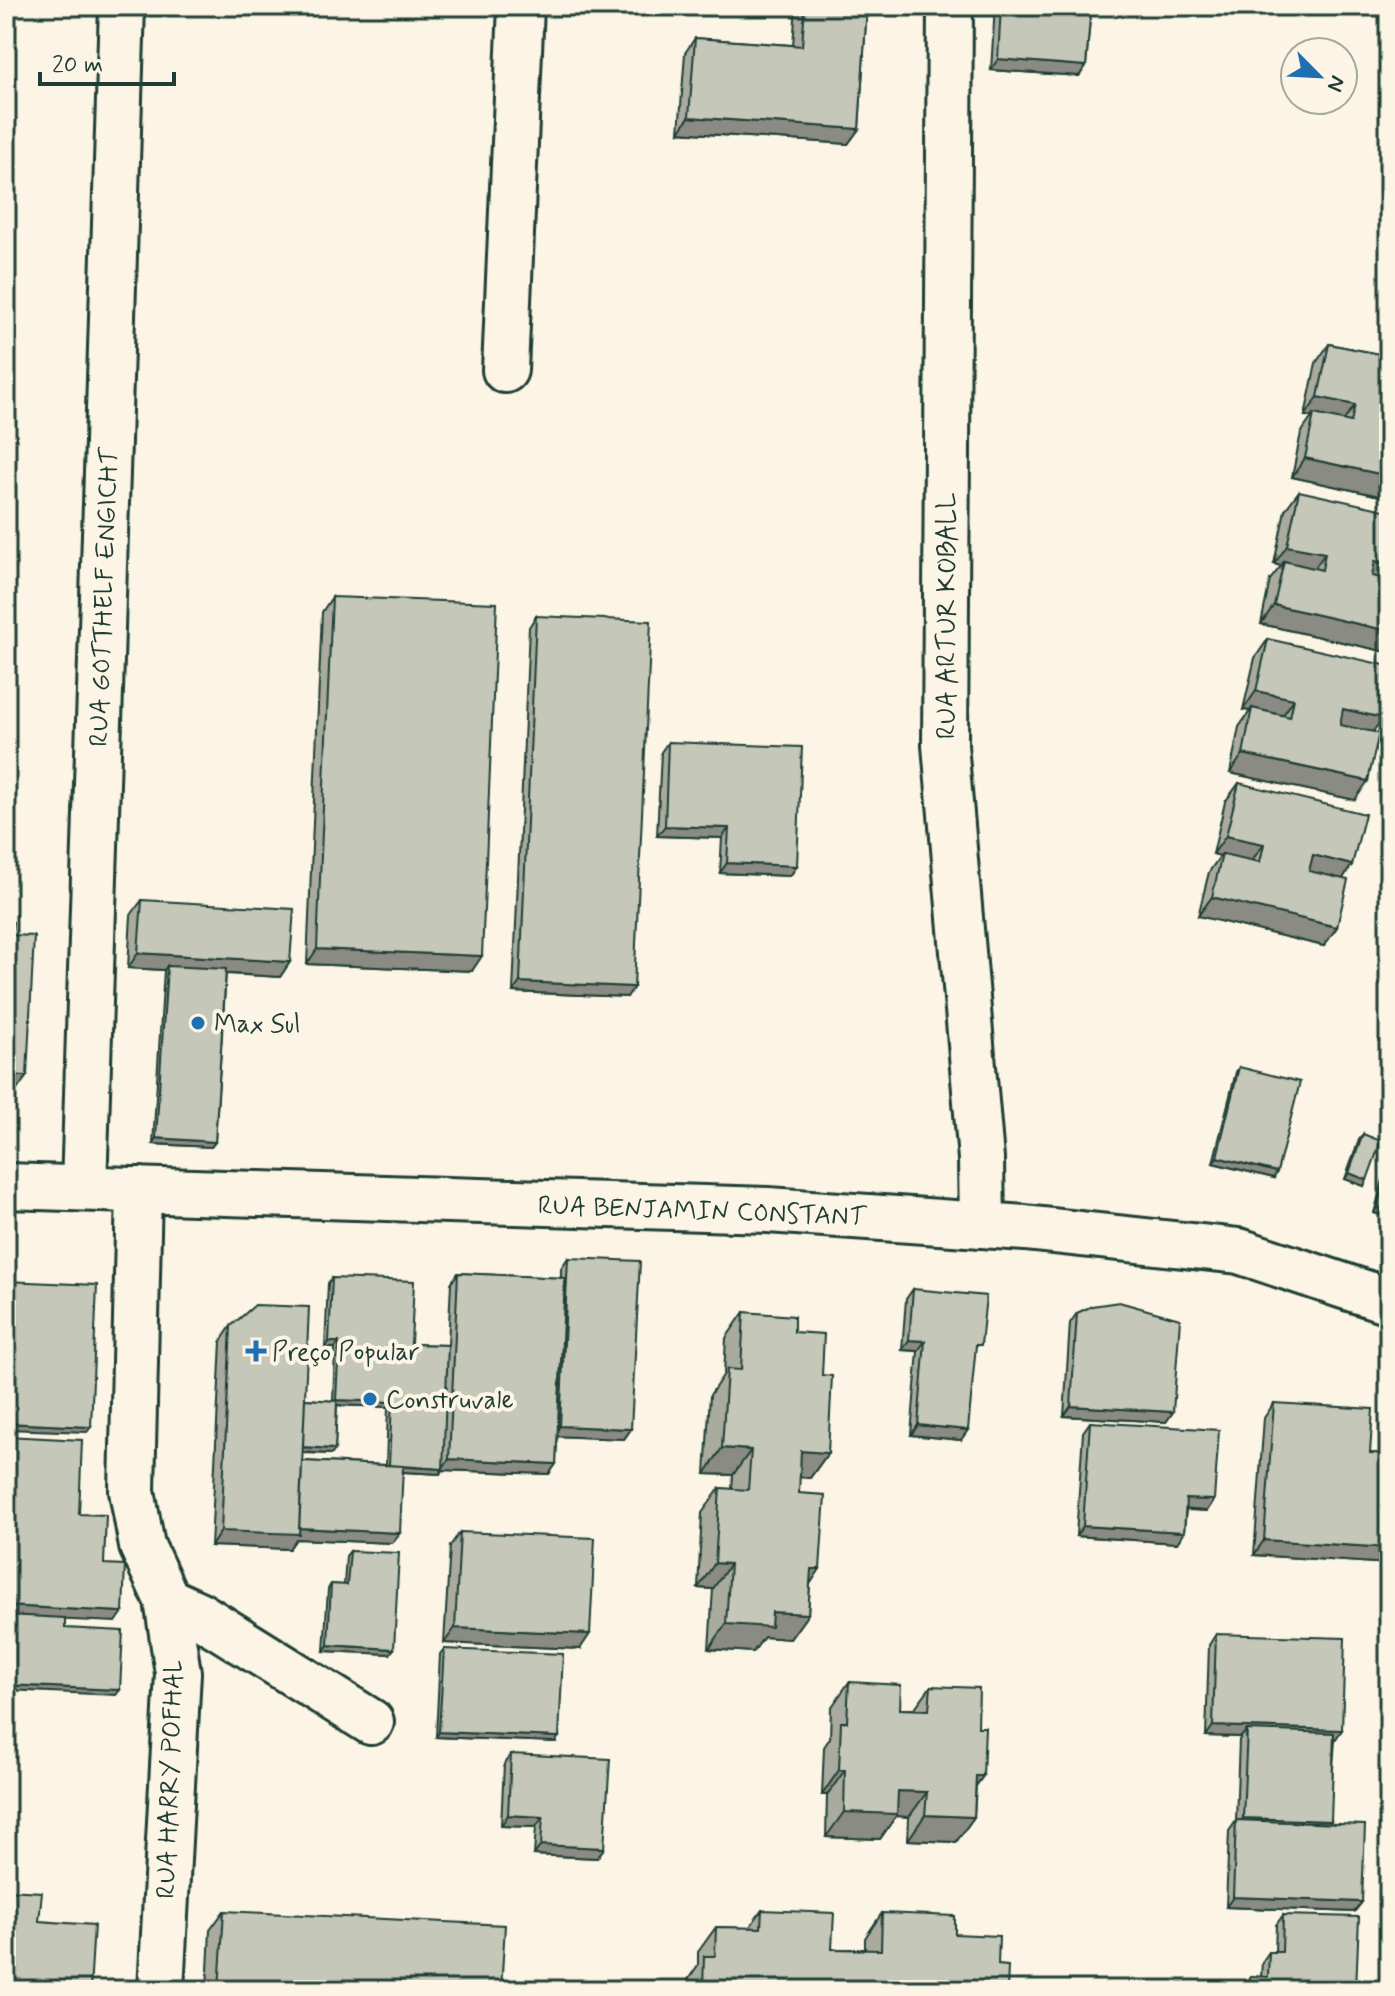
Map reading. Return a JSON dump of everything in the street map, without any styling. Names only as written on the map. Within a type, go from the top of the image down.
[{"type":"street","name":"RUA GOTTHELF ENGICHT","points":[[84,1188],[122,6]]},
{"type":"street","points":[[505,370],[521,6]]},
{"type":"street","name":"RUA ARTUR KOBALL","points":[[950,6],[945,745],[981,1159],[982,1225]]},
{"type":"street","name":"RUA BENJAMIN CONSTANT","points":[[6,1186],[768,1210],[982,1225],[1239,1251],[1389,1301]]},
{"type":"street","name":"RUA HARRY POFHAL","points":[[139,1190],[132,1491],[142,1546],[167,1600],[178,1673],[161,1990]]},
{"type":"street","points":[[167,1600],[198,1614],[371,1722]]},
{"type":"building","points":[[805,6],[867,6],[859,129],[689,117],[695,38],[802,46]]},
{"type":"building","points":[[1001,6],[1091,6],[1086,66],[998,59]]},
{"type":"building","points":[[1329,344],[1389,356],[1389,476],[1305,458],[1314,414],[1351,422],[1355,405],[1318,397]]},
{"type":"building","points":[[1299,491],[1389,511],[1389,564],[1375,561],[1372,576],[1389,580],[1389,631],[1274,605],[1284,561],[1322,570],[1325,553],[1287,546]]},
{"type":"building","points":[[332,597],[497,603],[482,956],[317,949]]},
{"type":"building","points":[[536,616],[651,621],[634,987],[520,982]]},
{"type":"building","points":[[1268,639],[1389,666],[1389,690],[1383,718],[1343,709],[1340,725],[1379,733],[1368,781],[1243,754],[1252,708],[1290,717],[1294,699],[1256,691]]},
{"type":"building","points":[[668,742],[802,747],[797,866],[727,863],[729,828],[665,826]]},
{"type":"building","points":[[1239,783],[1365,814],[1352,865],[1313,855],[1309,871],[1348,880],[1337,927],[1212,897],[1222,854],[1260,862],[1264,844],[1226,836]]},
{"type":"building","points":[[142,900],[294,909],[290,962],[138,953]]},
{"type":"building","points":[[6,922],[13,922],[12,935],[34,936],[27,1076],[6,1075]]},
{"type":"building","points":[[167,966],[226,969],[215,1142],[156,1138]]},
{"type":"building","points":[[1239,1067],[1300,1082],[1277,1172],[1217,1157]]},
{"type":"building","points":[[1363,1134],[1381,1141],[1367,1180],[1349,1173]]},
{"type":"building","points":[[1389,1166],[1389,1212],[1377,1207]]},
{"type":"building","points":[[568,1258],[640,1261],[631,1429],[560,1426]]},
{"type":"building","points":[[458,1273],[565,1278],[556,1464],[449,1459]]},
{"type":"building","points":[[332,1278],[414,1281],[411,1344],[448,1345],[443,1469],[389,1465],[392,1402],[336,1400],[339,1342],[329,1342]]},
{"type":"building","points":[[6,1281],[97,1285],[91,1427],[6,1423]]},
{"type":"building","points":[[913,1289],[986,1296],[981,1345],[976,1345],[968,1430],[918,1425],[925,1341],[909,1340]]},
{"type":"building","points":[[1119,1302],[1180,1319],[1173,1412],[1071,1406],[1077,1313],[1092,1306]]},
{"type":"building","points":[[255,1305],[309,1307],[299,1534],[221,1531],[231,1326]]},
{"type":"building","points":[[744,1312],[794,1316],[794,1332],[824,1334],[822,1375],[832,1376],[828,1453],[801,1451],[799,1493],[825,1495],[820,1569],[811,1569],[808,1614],[772,1612],[771,1627],[726,1624],[730,1564],[715,1563],[720,1488],[748,1490],[751,1450],[722,1448],[727,1369],[741,1370]]},
{"type":"building","points":[[305,1399],[337,1401],[335,1449],[303,1447]]},
{"type":"building","points":[[1274,1403],[1373,1409],[1370,1453],[1389,1454],[1389,1548],[1264,1540]]},
{"type":"building","points":[[1090,1422],[1219,1430],[1214,1500],[1186,1499],[1184,1532],[1083,1526]]},
{"type":"building","points":[[6,1436],[82,1440],[79,1514],[106,1515],[104,1564],[125,1565],[123,1612],[6,1606]]},
{"type":"building","points":[[302,1461],[403,1466],[400,1533],[299,1528]]},
{"type":"building","points":[[460,1532],[595,1538],[590,1634],[455,1628]]},
{"type":"building","points":[[350,1551],[399,1553],[394,1649],[328,1645],[331,1584],[347,1585]]},
{"type":"building","points":[[6,1615],[65,1618],[65,1628],[123,1631],[120,1690],[6,1685]]},
{"type":"building","points":[[1216,1634],[1345,1638],[1342,1730],[1213,1726]]},
{"type":"building","points":[[444,1649],[563,1654],[559,1737],[439,1732]]},
{"type":"building","points":[[849,1682],[901,1685],[900,1709],[929,1710],[931,1686],[979,1688],[978,1727],[985,1727],[983,1776],[976,1776],[974,1817],[925,1815],[927,1792],[898,1791],[897,1814],[844,1812],[845,1770],[839,1770],[841,1722],[847,1722]]},
{"type":"building","points":[[1247,1730],[1334,1733],[1331,1821],[1243,1818]]},
{"type":"building","points":[[511,1754],[610,1759],[604,1848],[541,1845],[543,1817],[508,1815]]},
{"type":"building","points":[[1236,1820],[1365,1825],[1362,1902],[1233,1897]]},
{"type":"building","points":[[6,1890],[42,1892],[39,1921],[94,1925],[90,1990],[6,1990]]},
{"type":"building","points":[[762,1910],[834,1913],[832,1949],[881,1950],[882,1913],[955,1916],[955,1934],[999,1936],[998,1965],[1008,1966],[1007,1990],[831,1987],[830,1990],[703,1990],[704,1956],[715,1956],[716,1927],[761,1928]]},
{"type":"building","points":[[224,1911],[505,1925],[501,1990],[219,1990]]},
{"type":"building","points":[[1283,1915],[1359,1917],[1356,1990],[1250,1990],[1250,1976],[1268,1977],[1269,1952],[1282,1952]]},
{"type":"place","name":"Max Sul","points":[[198,1023]]},
{"type":"place","name":"Preço Popular","points":[[256,1351]]},
{"type":"place","name":"Construvale","points":[[370,1399]]}]
